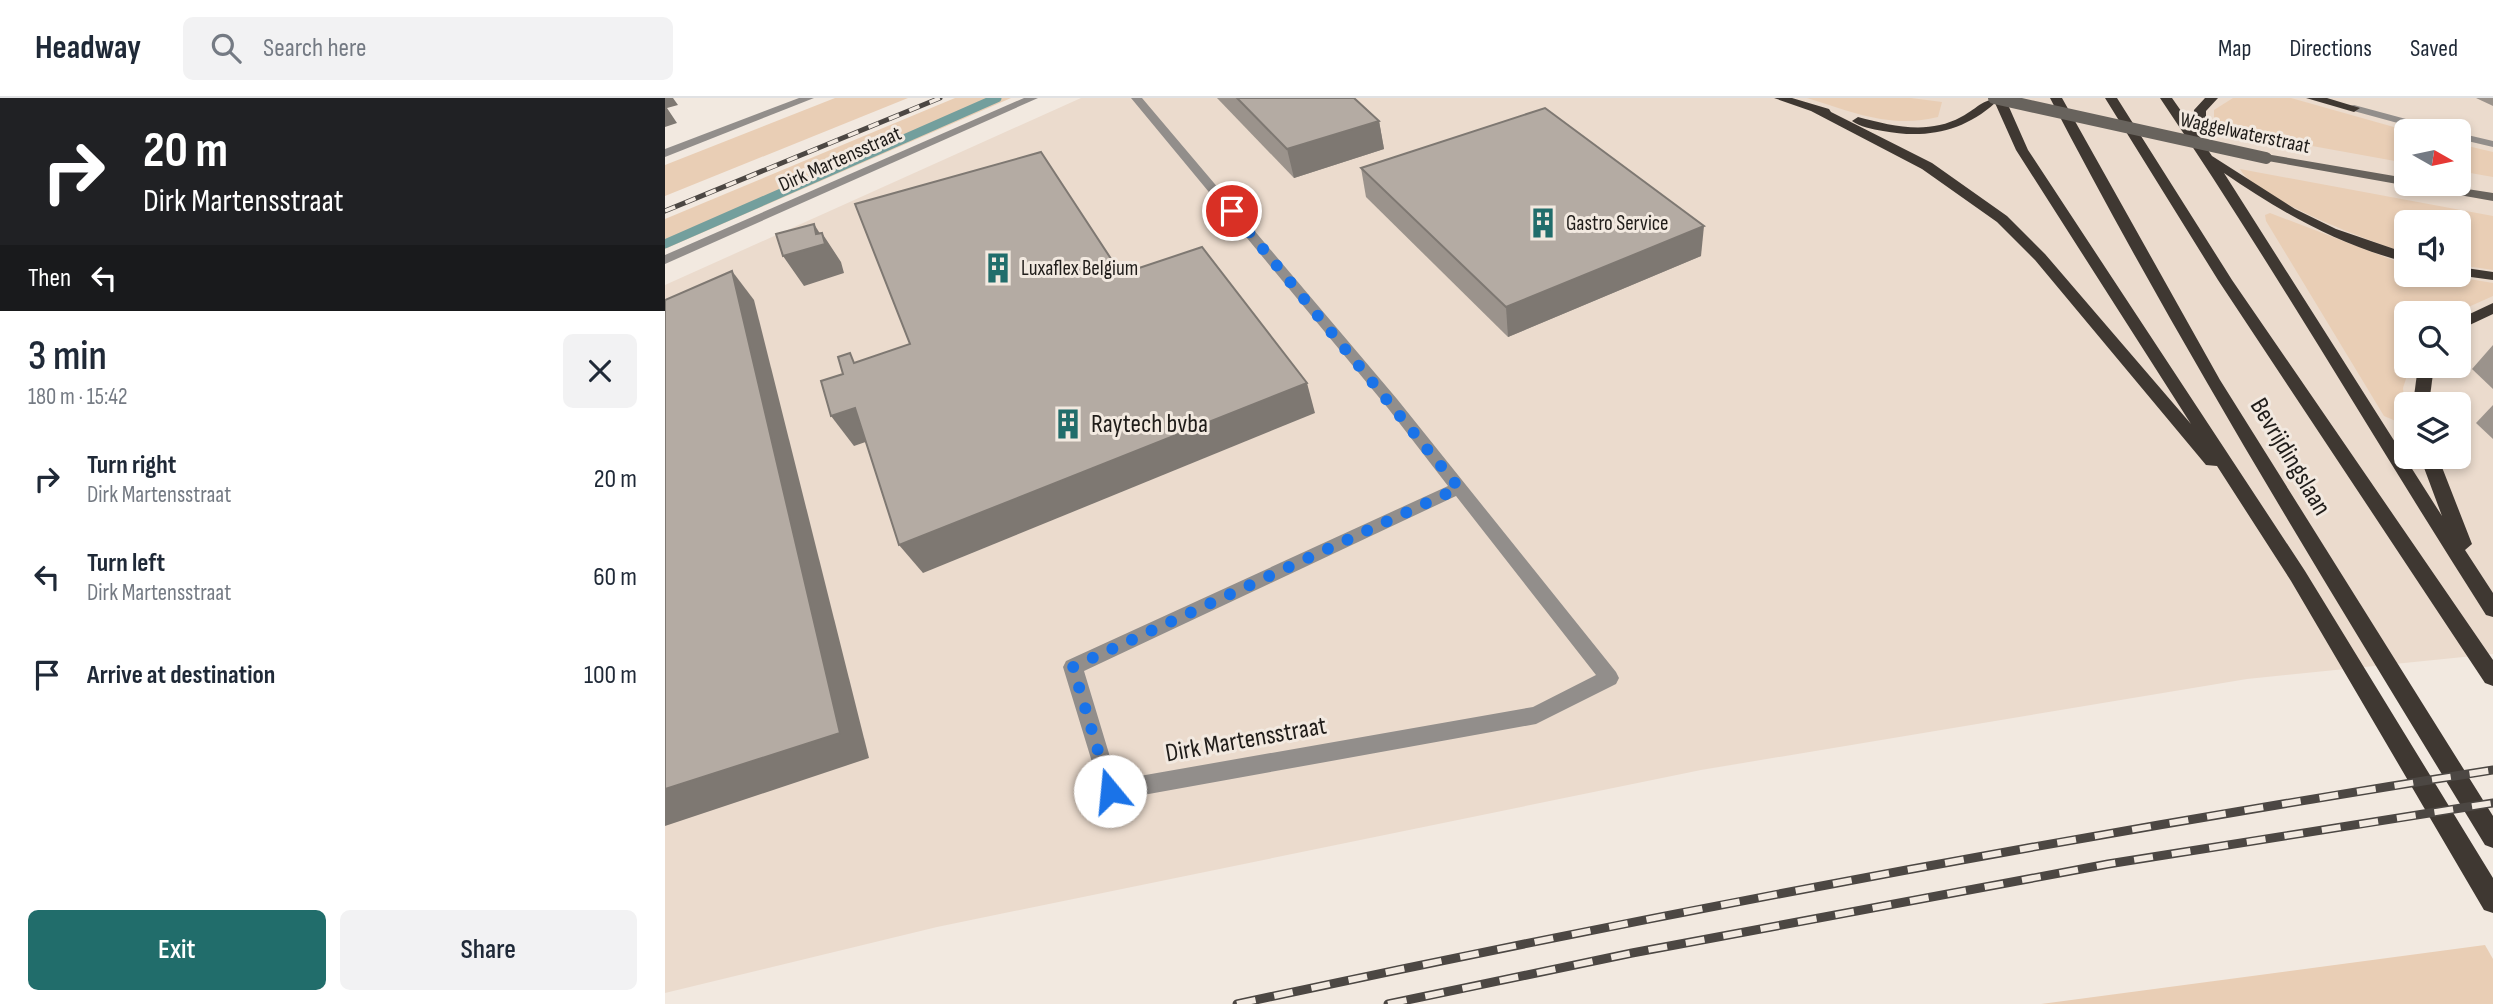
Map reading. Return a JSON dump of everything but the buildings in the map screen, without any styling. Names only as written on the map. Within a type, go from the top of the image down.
[{"type":"highway","points":[[1780,98],[1891,130],[1922,132],[1965,122],[1977,116],[1996,98],[2022,150],[2056,206],[2240,486],[2493,901]]},
{"type":"highway","name":"Bevrijdingslaan","points":[[2056,98],[2113,206],[2210,376],[2493,836]]},
{"type":"highway","name":"Bevrijdingslaan","points":[[2111,98],[2225,280],[2493,677]]},
{"type":"highway","points":[[2167,98],[2248,218],[2434,519],[2492,607]]},
{"type":"highway","points":[[2194,138],[2200,125],[2200,110],[2212,98]]},
{"type":"highway","points":[[2312,98],[2354,108]]},
{"type":"highway","points":[[2330,98],[2354,108]]},
{"type":"highway","points":[[1815,109],[1927,166],[2002,219],[2040,257],[2211,460],[2240,486]]},
{"type":"highway","points":[[2203,154],[2290,212],[2331,232],[2394,254]]},
{"type":"highway","points":[[2471,273],[2493,276]]},
{"type":"highway","points":[[2471,319],[2493,308]]},
{"type":"highway","points":[[2433,469],[2451,521],[2492,607]]},
{"type":"main road","name":"Waggelwaterstraat","points":[[1996,98],[2266,158],[2394,181]]},
{"type":"main road","points":[[2471,193],[2493,197]]},
{"type":"street","points":[[665,153],[809,98]]},
{"type":"street","name":"Dirk Martensstraat","points":[[665,260],[1033,98]]},
{"type":"street","name":"Dirk Martensstraat","points":[[1136,98],[1383,393],[1459,488],[1609,678],[1536,715],[1110,791],[1073,667],[1459,488]]},
{"type":"street","points":[[2354,108],[2395,119]]},
{"type":"street","points":[[2471,139],[2493,144]]},
{"type":"shaded area","points":[[835,98],[908,98],[665,196],[665,165]]},
{"type":"shaded area","points":[[955,98],[1011,98],[665,249],[665,219]]},
{"type":"shaded area","points":[[1081,98],[2493,98],[2493,654],[2247,679],[1701,770],[937,927],[665,993],[665,285]]},
{"type":"shaded area","points":[[1807,98],[1911,98],[1942,102],[1938,117],[1904,121],[1872,117]]},
{"type":"shaded area","points":[[2233,98],[2291,98],[2394,127],[2394,161],[2214,128],[2214,110]]},
{"type":"shaded area","points":[[2471,147],[2493,152],[2493,177],[2471,173]]},
{"type":"shaded area","points":[[2240,169],[2461,210],[2394,210],[2394,249],[2316,218],[2250,181]]},
{"type":"shaded area","points":[[2471,212],[2493,216],[2493,270],[2471,267]]},
{"type":"shaded area","points":[[2270,213],[2394,260],[2394,287],[2471,287],[2471,279],[2493,283],[2493,296],[2471,306],[2471,301],[2394,301],[2394,378],[2406,378],[2403,392],[2394,392],[2394,420],[2384,416],[2266,221],[2265,215]]},
{"type":"shaded area","points":[[2485,945],[2493,959],[2493,1004],[2041,1004]]},
{"type":"waterway","points":[[665,244],[997,98]]},
{"type":"railway","points":[[665,211],[940,98]]},
{"type":"railway","points":[[1237,1004],[1863,878],[2493,770]]},
{"type":"railway","points":[[1388,1004],[1632,953],[2108,864],[2493,803]]},
{"type":"place","name":"Gastro Service","points":[[1543,223]]},
{"type":"place","name":"Luxaflex Belgium","points":[[998,268]]},
{"type":"place","name":"Raytech bvba","points":[[1068,424]]},
{"type":"route","points":[[1110,791],[1073,667],[1459,488],[1232,211]]}]
